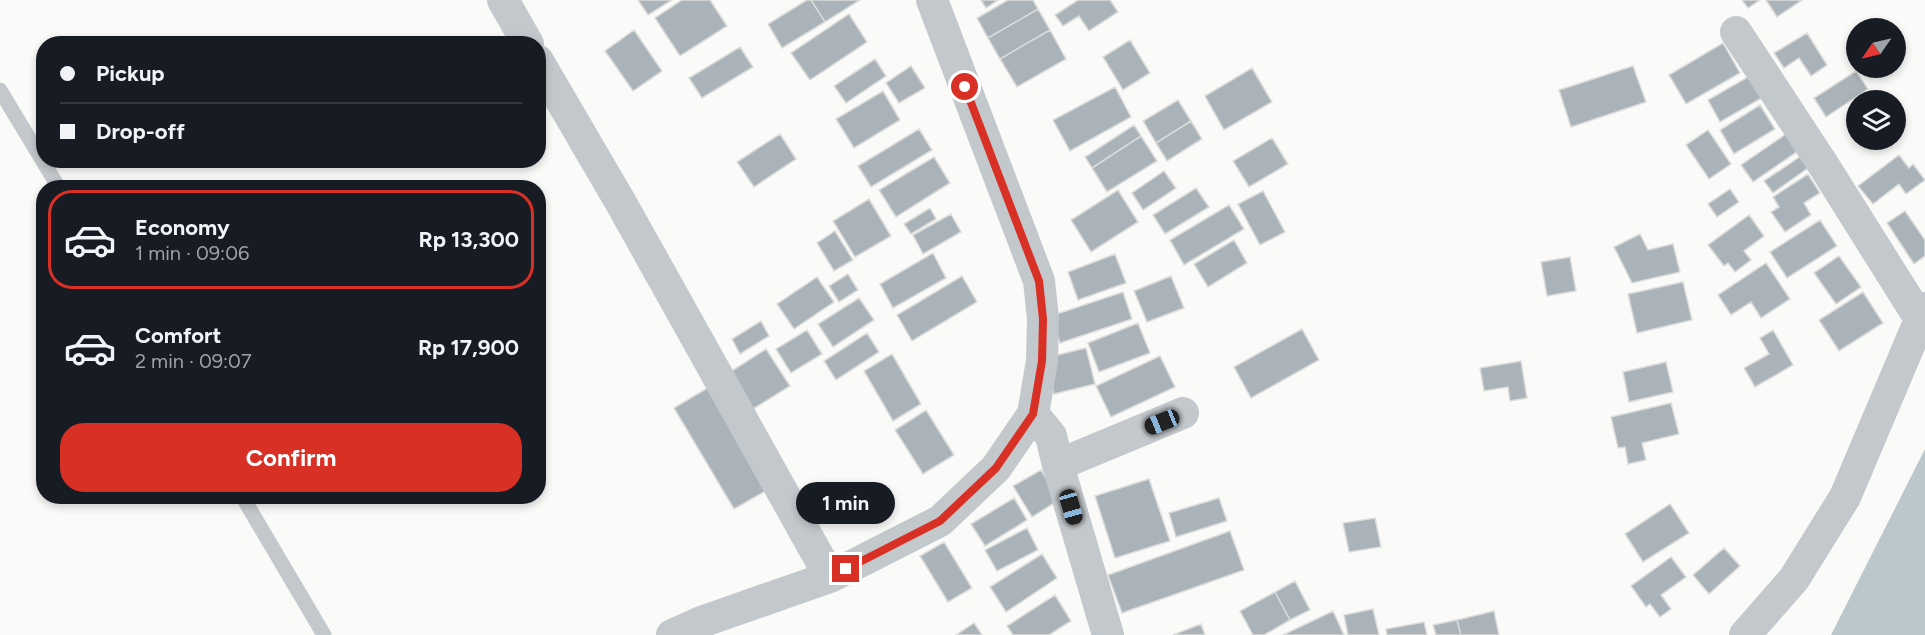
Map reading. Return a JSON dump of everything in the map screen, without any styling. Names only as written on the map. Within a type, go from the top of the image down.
[{"type":"street","points":[[503,0],[523,36]]},
{"type":"street","points":[[672,635],[706,628],[820,560],[940,521],[996,468],[1033,414],[1042,361],[1043,319],[1039,281],[932,0]]},
{"type":"street","points":[[1736,32],[1922,314],[1845,497],[1794,579],[1744,635]]},
{"type":"street","points":[[546,75],[621,203],[820,560]]},
{"type":"street","points":[[1058,465],[1184,413]]},
{"type":"street","points":[[1033,414],[1052,436],[1058,465],[1108,635]]},
{"type":"lane","points":[[0,90],[36,151]]},
{"type":"lane","points":[[247,504],[324,635]]},
{"type":"shaded area","points":[[1925,449],[1925,635],[1831,635]]},
{"type":"building","points":[[638,0],[672,0],[648,15]]},
{"type":"building","points":[[682,0],[710,0],[727,26],[680,56],[655,18]]},
{"type":"building","points":[[807,0],[811,0],[825,22],[782,48],[768,24]]},
{"type":"building","points":[[811,0],[860,0],[825,22]]},
{"type":"building","points":[[981,0],[998,0],[986,8]]},
{"type":"building","points":[[1008,0],[1033,0],[1038,9],[988,38],[977,18]]},
{"type":"building","points":[[1078,0],[1110,0],[1118,12],[1089,31],[1079,16],[1063,26],[1055,15]]},
{"type":"building","points":[[1742,0],[1760,0],[1748,8]]},
{"type":"building","points":[[1766,0],[1802,0],[1777,17]]},
{"type":"building","points":[[1038,9],[1050,30],[1000,59],[988,38]]},
{"type":"building","points":[[849,14],[867,42],[810,80],[791,53]]},
{"type":"building","points":[[634,30],[662,71],[633,91],[605,51]]},
{"type":"building","points":[[1050,30],[1066,59],[1017,87],[1000,59]]},
{"type":"building","points":[[1807,33],[1827,65],[1811,76],[1799,58],[1784,68],[1774,53]]},
{"type":"building","points":[[1130,40],[1150,73],[1123,90],[1103,57]]},
{"type":"building","points":[[1723,43],[1740,73],[1686,104],[1669,75]]},
{"type":"building","points":[[740,47],[753,67],[702,98],[689,78]]},
{"type":"building","points":[[875,59],[886,76],[846,103],[834,86]]},
{"type":"building","points":[[911,66],[925,88],[899,103],[886,83]]},
{"type":"building","points":[[1633,66],[1646,102],[1571,127],[1559,90]]},
{"type":"building","points":[[1252,68],[1272,102],[1224,130],[1205,96]]},
{"type":"building","points":[[1753,74],[1765,96],[1720,122],[1708,100]]},
{"type":"building","points":[[1846,77],[1861,78],[1868,89],[1846,90],[1846,104],[1826,117],[1814,98]]},
{"type":"building","points":[[1115,87],[1131,117],[1070,151],[1053,120]]},
{"type":"building","points":[[883,91],[900,120],[854,148],[836,119]]},
{"type":"building","points":[[1178,100],[1191,121],[1156,143],[1143,121]]},
{"type":"building","points":[[1760,105],[1775,129],[1734,154],[1720,130]]},
{"type":"building","points":[[1191,121],[1202,139],[1167,161],[1156,143]]},
{"type":"building","points":[[1134,125],[1141,136],[1092,168],[1085,157]]},
{"type":"building","points":[[919,129],[932,150],[871,187],[858,166]]},
{"type":"building","points":[[1708,130],[1731,164],[1709,179],[1686,145]]},
{"type":"building","points":[[1789,132],[1801,149],[1753,182],[1741,165]]},
{"type":"building","points":[[780,134],[796,159],[754,187],[737,162]]},
{"type":"building","points":[[1141,136],[1157,161],[1107,192],[1092,168]]},
{"type":"building","points":[[1272,138],[1288,164],[1249,187],[1233,161]]},
{"type":"building","points":[[1899,155],[1909,168],[1913,164],[1925,180],[1906,194],[1899,184],[1873,204],[1858,186]]},
{"type":"building","points":[[1801,156],[1808,168],[1773,193],[1764,181]]},
{"type":"building","points":[[934,157],[950,183],[896,217],[879,190]]},
{"type":"building","points":[[1164,171],[1176,188],[1143,210],[1132,193]]},
{"type":"building","points":[[1808,174],[1820,193],[1804,203],[1811,215],[1785,232],[1771,212],[1779,207],[1773,197]]},
{"type":"building","points":[[1196,188],[1209,207],[1165,234],[1153,215]]},
{"type":"building","points":[[1730,189],[1739,202],[1717,217],[1708,204]]},
{"type":"building","points":[[1118,190],[1138,222],[1091,252],[1071,220]]},
{"type":"building","points":[[1263,191],[1285,232],[1260,245],[1238,204]]},
{"type":"building","points":[[869,199],[891,236],[855,257],[833,221]]},
{"type":"building","points":[[1229,205],[1244,229],[1184,265],[1170,240]]},
{"type":"building","points":[[930,208],[936,219],[911,234],[904,224]]},
{"type":"building","points":[[1905,211],[1925,240],[1925,256],[1914,264],[1887,223]]},
{"type":"building","points":[[951,214],[961,232],[923,254],[913,235]]},
{"type":"building","points":[[1749,215],[1764,236],[1744,251],[1751,260],[1735,272],[1728,263],[1724,266],[1708,245]]},
{"type":"building","points":[[1820,220],[1837,246],[1787,278],[1770,252]]},
{"type":"building","points":[[835,231],[853,260],[834,271],[817,243]]},
{"type":"building","points":[[1640,234],[1648,250],[1673,244],[1680,272],[1632,283],[1614,247]]},
{"type":"building","points":[[1234,240],[1247,263],[1208,287],[1194,264]]},
{"type":"building","points":[[933,253],[946,278],[893,308],[880,284]]},
{"type":"building","points":[[1115,254],[1126,283],[1078,300],[1068,272]]},
{"type":"building","points":[[1839,256],[1861,287],[1836,304],[1814,273]]},
{"type":"building","points":[[1570,257],[1576,291],[1547,296],[1541,262]]},
{"type":"building","points":[[1766,263],[1790,299],[1761,318],[1751,302],[1731,315],[1718,295]]},
{"type":"building","points":[[848,274],[858,290],[839,302],[829,286]]},
{"type":"building","points":[[962,276],[977,302],[912,341],[897,315]]},
{"type":"building","points":[[1171,276],[1184,308],[1147,322],[1134,291]]},
{"type":"building","points":[[817,277],[834,302],[794,329],[777,304]]},
{"type":"building","points":[[1683,282],[1692,320],[1637,333],[1628,294]]},
{"type":"building","points":[[1123,292],[1132,319],[1060,343],[1051,316]]},
{"type":"building","points":[[1863,292],[1883,323],[1839,351],[1819,320]]},
{"type":"building","points":[[859,298],[874,320],[833,347],[818,324]]},
{"type":"building","points":[[761,321],[769,336],[740,354],[732,339]]},
{"type":"building","points":[[1138,323],[1150,353],[1099,372],[1088,343]]},
{"type":"building","points":[[1302,329],[1319,360],[1251,398],[1234,367]]},
{"type":"building","points":[[807,330],[822,354],[791,373],[776,349]]},
{"type":"building","points":[[1773,330],[1793,365],[1755,387],[1744,368],[1769,354],[1760,338]]},
{"type":"building","points":[[867,333],[879,352],[836,380],[824,361]]},
{"type":"building","points":[[1086,348],[1095,384],[1054,394],[1045,358]]},
{"type":"building","points":[[766,349],[790,386],[753,409],[730,372]]},
{"type":"building","points":[[892,354],[921,404],[893,421],[864,371]]},
{"type":"building","points":[[1160,356],[1175,387],[1111,417],[1096,386]]},
{"type":"building","points":[[1521,361],[1527,398],[1510,401],[1508,387],[1484,391],[1480,368]]},
{"type":"building","points":[[1666,362],[1673,392],[1629,402],[1623,372]]},
{"type":"building","points":[[709,387],[769,489],[734,509],[674,408]]},
{"type":"building","points":[[1671,403],[1679,434],[1642,443],[1646,460],[1628,464],[1625,447],[1618,448],[1611,417]]},
{"type":"building","points":[[926,410],[954,455],[923,474],[895,430]]},
{"type":"building","points":[[1041,470],[1059,500],[1032,517],[1013,486]]},
{"type":"building","points":[[1149,479],[1170,541],[1115,558],[1095,496]]},
{"type":"building","points":[[1014,498],[1027,520],[985,546],[971,524]]},
{"type":"building","points":[[1219,498],[1227,521],[1176,537],[1169,513]]},
{"type":"building","points":[[1670,504],[1689,533],[1643,562],[1625,534]]},
{"type":"building","points":[[1375,518],[1381,547],[1349,552],[1343,523]]},
{"type":"building","points":[[1027,528],[1038,550],[997,571],[985,550]]},
{"type":"building","points":[[1230,531],[1244,570],[1122,613],[1108,575]]},
{"type":"building","points":[[944,542],[972,588],[948,602],[920,556]]},
{"type":"building","points":[[1724,548],[1740,566],[1709,594],[1693,575]]},
{"type":"building","points":[[1042,554],[1057,578],[1006,612],[990,587]]},
{"type":"building","points":[[1671,557],[1686,577],[1661,595],[1671,609],[1660,617],[1650,604],[1646,607],[1631,586]]},
{"type":"building","points":[[1295,581],[1310,610],[1290,620],[1275,592]]},
{"type":"building","points":[[1275,592],[1290,620],[1264,635],[1253,635],[1240,611]]},
{"type":"building","points":[[1055,595],[1071,621],[1049,635],[1013,635],[1007,626]]},
{"type":"building","points":[[1373,609],[1379,635],[1348,635],[1344,615]]},
{"type":"building","points":[[1333,611],[1344,635],[1283,635]]},
{"type":"building","points":[[1494,611],[1499,635],[1461,635],[1457,620]]},
{"type":"building","points":[[1457,620],[1461,635],[1436,635],[1433,625]]},
{"type":"building","points":[[1424,622],[1427,635],[1387,635],[1386,629]]},
{"type":"building","points":[[974,623],[982,635],[956,635]]},
{"type":"building","points":[[1201,624],[1205,635],[1173,635]]},
{"type":"route","points":[[846,569],[940,521],[996,468],[1033,414],[1042,361],[1043,319],[1039,281],[965,87]]}]
